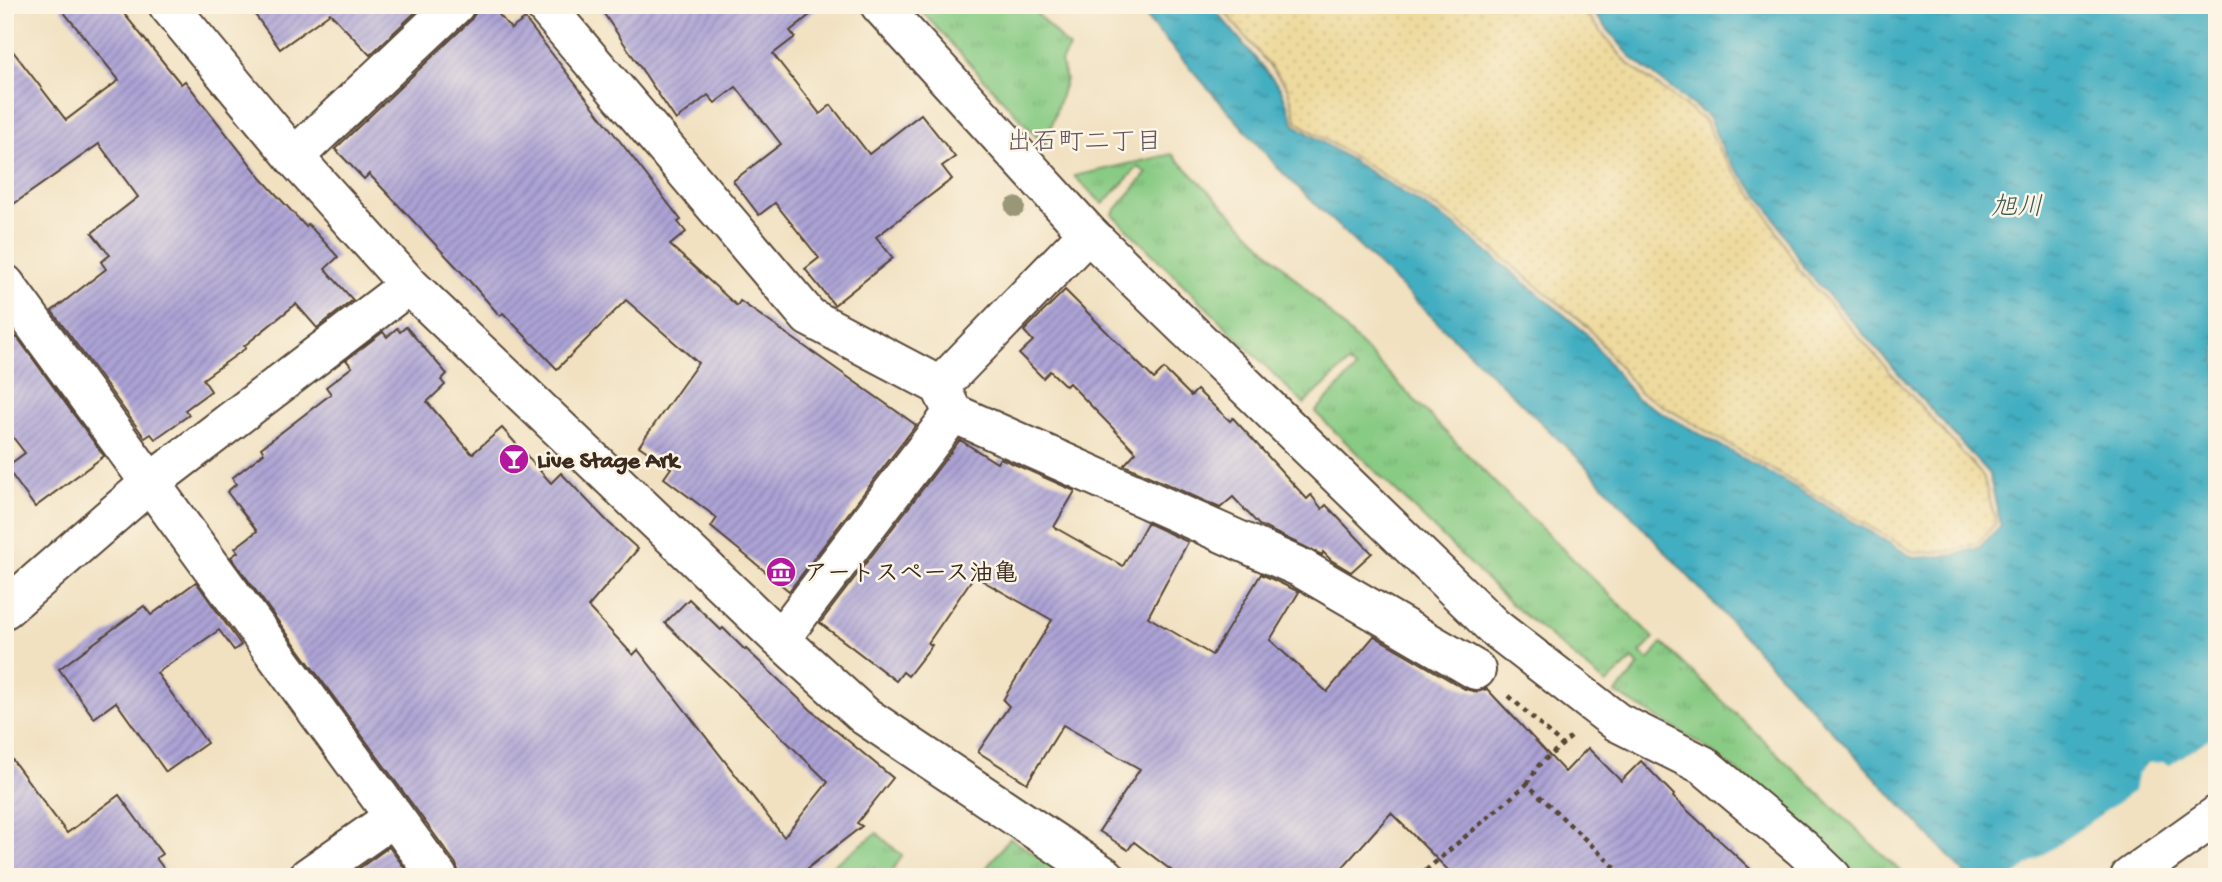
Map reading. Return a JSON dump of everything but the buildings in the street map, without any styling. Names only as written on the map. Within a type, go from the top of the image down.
[{"type":"street","points":[[168,5],[294,157],[409,285],[780,639],[865,716],[1106,877]]},
{"type":"street","points":[[294,157],[455,5]]},
{"type":"street","points":[[544,5],[809,317],[946,400],[1301,568],[1488,679]]},
{"type":"street","points":[[880,5],[1088,233],[1494,627],[1617,722],[1703,765],[1832,877]]},
{"type":"street","points":[[780,639],[946,400],[1088,233]]},
{"type":"street","points":[[5,284],[438,877]]},
{"type":"street","points":[[5,609],[150,482],[409,285]]},
{"type":"street","points":[[2130,877],[2217,815]]},
{"type":"street","points":[[308,877],[394,817]]},
{"type":"path","points":[[1488,679],[1562,745]]},
{"type":"path","points":[[1418,877],[1527,784],[1539,765],[1568,740]]},
{"type":"path","points":[[1527,784],[1625,877]]},
{"type":"green space","points":[[916,5],[1029,5],[1069,48],[1061,62],[1066,79],[1045,146]]},
{"type":"green space","points":[[1172,154],[1498,486],[1654,638],[1640,653],[1649,660],[1662,643],[1906,877],[1860,877],[1773,798],[1699,743],[1616,693],[1639,666],[1633,659],[1606,684],[1509,602],[1315,412],[1356,369],[1348,363],[1304,404],[1112,214],[1147,173],[1138,167],[1103,204],[1074,176]]},
{"type":"green space","points":[[877,833],[902,856],[888,877],[817,877]]},
{"type":"green space","points":[[1010,838],[1070,877],[979,877]]},
{"type":"sand","points":[[1219,5],[1579,5],[1627,63],[1705,121],[1723,157],[1763,208],[1800,271],[1983,476],[1996,523],[1978,543],[1953,551],[1915,553],[1639,392],[1588,327],[1456,220],[1297,122],[1287,87]]},
{"type":"water","name":"旭川","points":[[1124,5],[1211,5],[1281,89],[1295,125],[1453,224],[1585,332],[1636,398],[1914,558],[1955,555],[1980,547],[2001,525],[1989,474],[1804,268],[1768,207],[1726,156],[1708,117],[1632,58],[1587,5],[2217,5],[2217,877],[1968,877],[1582,462],[1281,171],[1141,12]]},
{"type":"pier","points":[[2217,733],[2217,877],[2012,877],[2134,791],[2137,775],[2147,763],[2163,762],[2170,765]]},
{"type":"place","name":"Live Stage Ark","points":[[514,459]]},
{"type":"place","name":"アートスペース油亀","points":[[781,572]]},
{"type":"district","name":"出石町二丁目","points":[[1084,140]]}]
